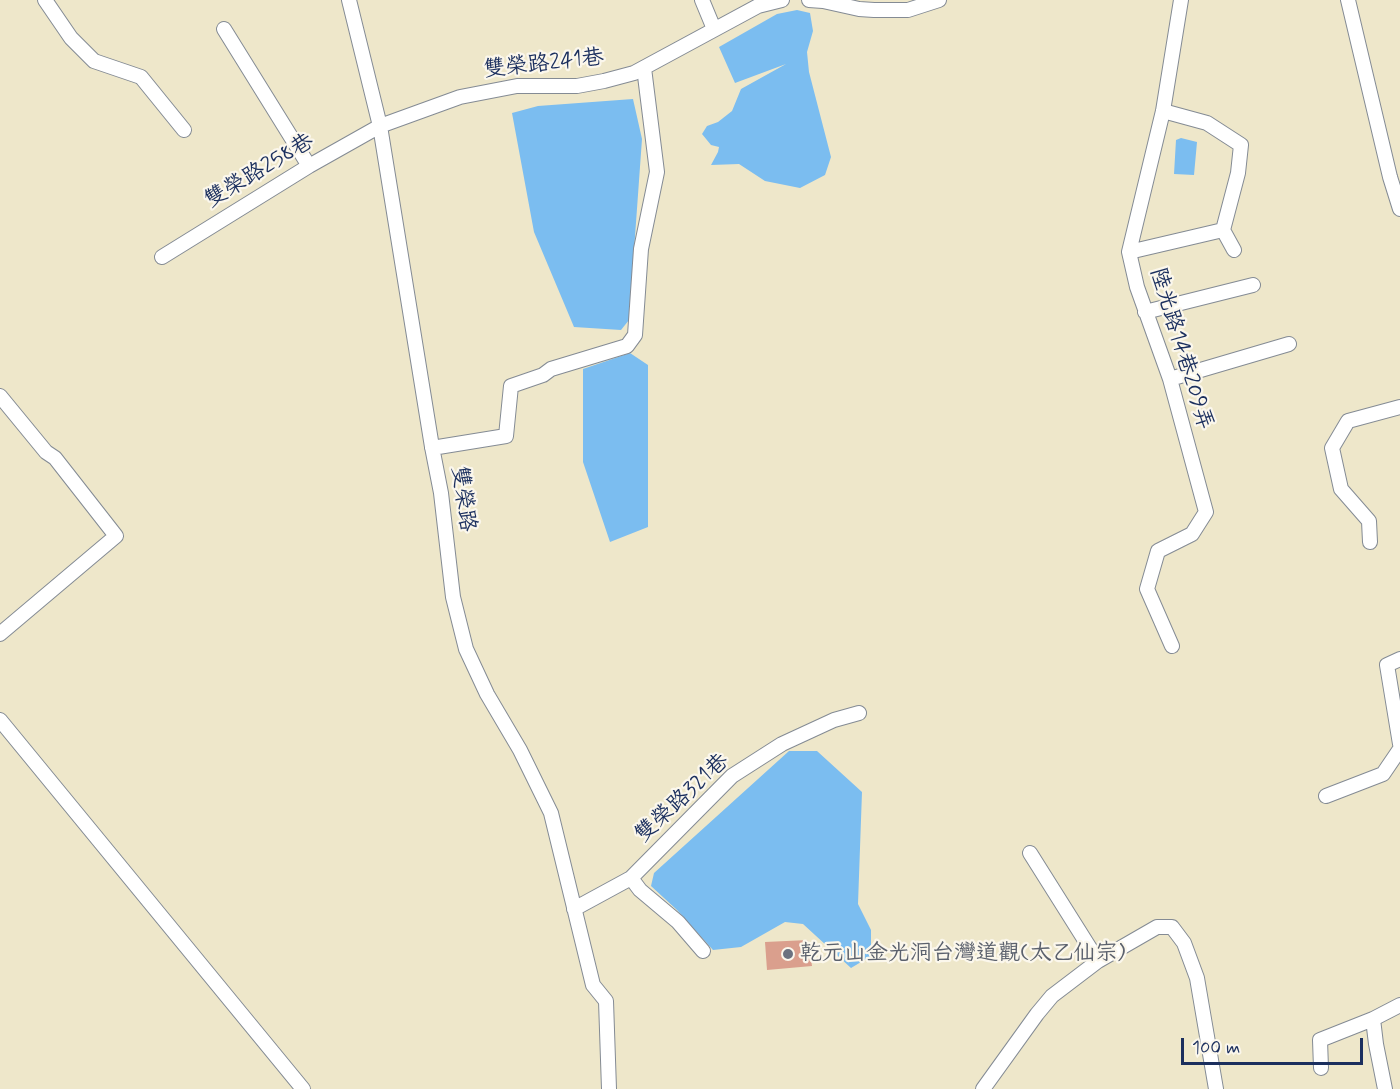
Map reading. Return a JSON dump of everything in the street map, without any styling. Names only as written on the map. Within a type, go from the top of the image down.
[{"type":"street","points":[[45,0],[70,38],[94,61],[141,77],[184,130]]},
{"type":"street","name":"雙榮路","points":[[349,0],[380,126],[441,493],[453,597],[466,649],[487,694],[520,750],[550,813],[593,985],[606,1001],[609,1089]]},
{"type":"street","points":[[702,0],[714,29]]},
{"type":"street","name":"雙榮路241巷","points":[[380,126],[459,97],[518,86],[577,86],[634,73],[758,6],[782,0]]},
{"type":"street","points":[[809,0],[859,9],[908,10],[939,0]]},
{"type":"street","name":"陸光路14巷209弄","points":[[1172,646],[1147,589],[1158,552],[1192,534],[1206,512],[1170,379],[1145,312],[1129,252],[1163,111],[1181,0]]},
{"type":"street","points":[[1348,0],[1389,177],[1400,209]]},
{"type":"street","points":[[224,29],[309,166]]},
{"type":"street","points":[[432,448],[507,436],[512,386],[543,375],[551,369],[627,346],[635,335],[641,249],[657,172],[644,68]]},
{"type":"street","points":[[1163,111],[1208,123],[1240,145],[1238,173],[1223,230],[1234,250]]},
{"type":"street","name":"雙榮路258巷","points":[[162,257],[309,166],[380,126]]},
{"type":"street","points":[[1129,252],[1223,230]]},
{"type":"street","points":[[1145,312],[1253,285]]},
{"type":"street","points":[[1170,379],[1289,344]]},
{"type":"street","points":[[0,396],[46,452],[55,458],[116,536],[0,634]]},
{"type":"street","points":[[1370,542],[1369,521],[1341,489],[1332,448],[1348,421],[1400,407]]},
{"type":"street","points":[[1400,659],[1387,665],[1400,744]]},
{"type":"street","name":"雙榮路321巷","points":[[574,909],[631,878],[732,776],[782,744],[834,720],[859,713]]},
{"type":"street","points":[[0,720],[303,1089]]},
{"type":"street","points":[[1326,796],[1383,774],[1400,748]]},
{"type":"street","points":[[1030,853],[1098,962]]},
{"type":"street","points":[[631,878],[640,890],[678,922],[703,951]]},
{"type":"street","points":[[983,1089],[1052,996],[1098,962],[1157,927],[1172,927],[1184,943],[1197,978],[1216,1089]]},
{"type":"street","points":[[1321,1068],[1320,1040],[1373,1019],[1400,1005]]},
{"type":"street","points":[[1373,1019],[1384,1089]]},
{"type":"water","points":[[797,10],[810,13],[813,31],[807,52],[809,72],[831,157],[825,175],[800,188],[765,181],[739,164],[711,165],[719,147],[711,145],[702,134],[707,126],[718,122],[732,111],[741,89],[786,64],[735,83],[719,47],[777,14]]},
{"type":"water","points":[[633,99],[642,139],[629,320],[621,330],[574,327],[534,232],[512,113],[538,106]]},
{"type":"water","points":[[1181,138],[1197,142],[1194,175],[1174,174],[1176,140]]},
{"type":"water","points":[[630,353],[648,365],[648,527],[610,542],[583,462],[583,369]]},
{"type":"water","points":[[789,751],[817,751],[862,792],[858,904],[871,930],[871,956],[851,968],[803,924],[785,922],[741,947],[713,950],[677,910],[651,886],[654,873]]},
{"type":"building","name":"乾元山金光洞台灣道觀(太乙仙宗)","points":[[808,940],[812,966],[767,970],[765,942]]},
{"type":"place","name":"乾元山金光洞台灣道觀(太乙仙宗)","points":[[788,954]]}]
